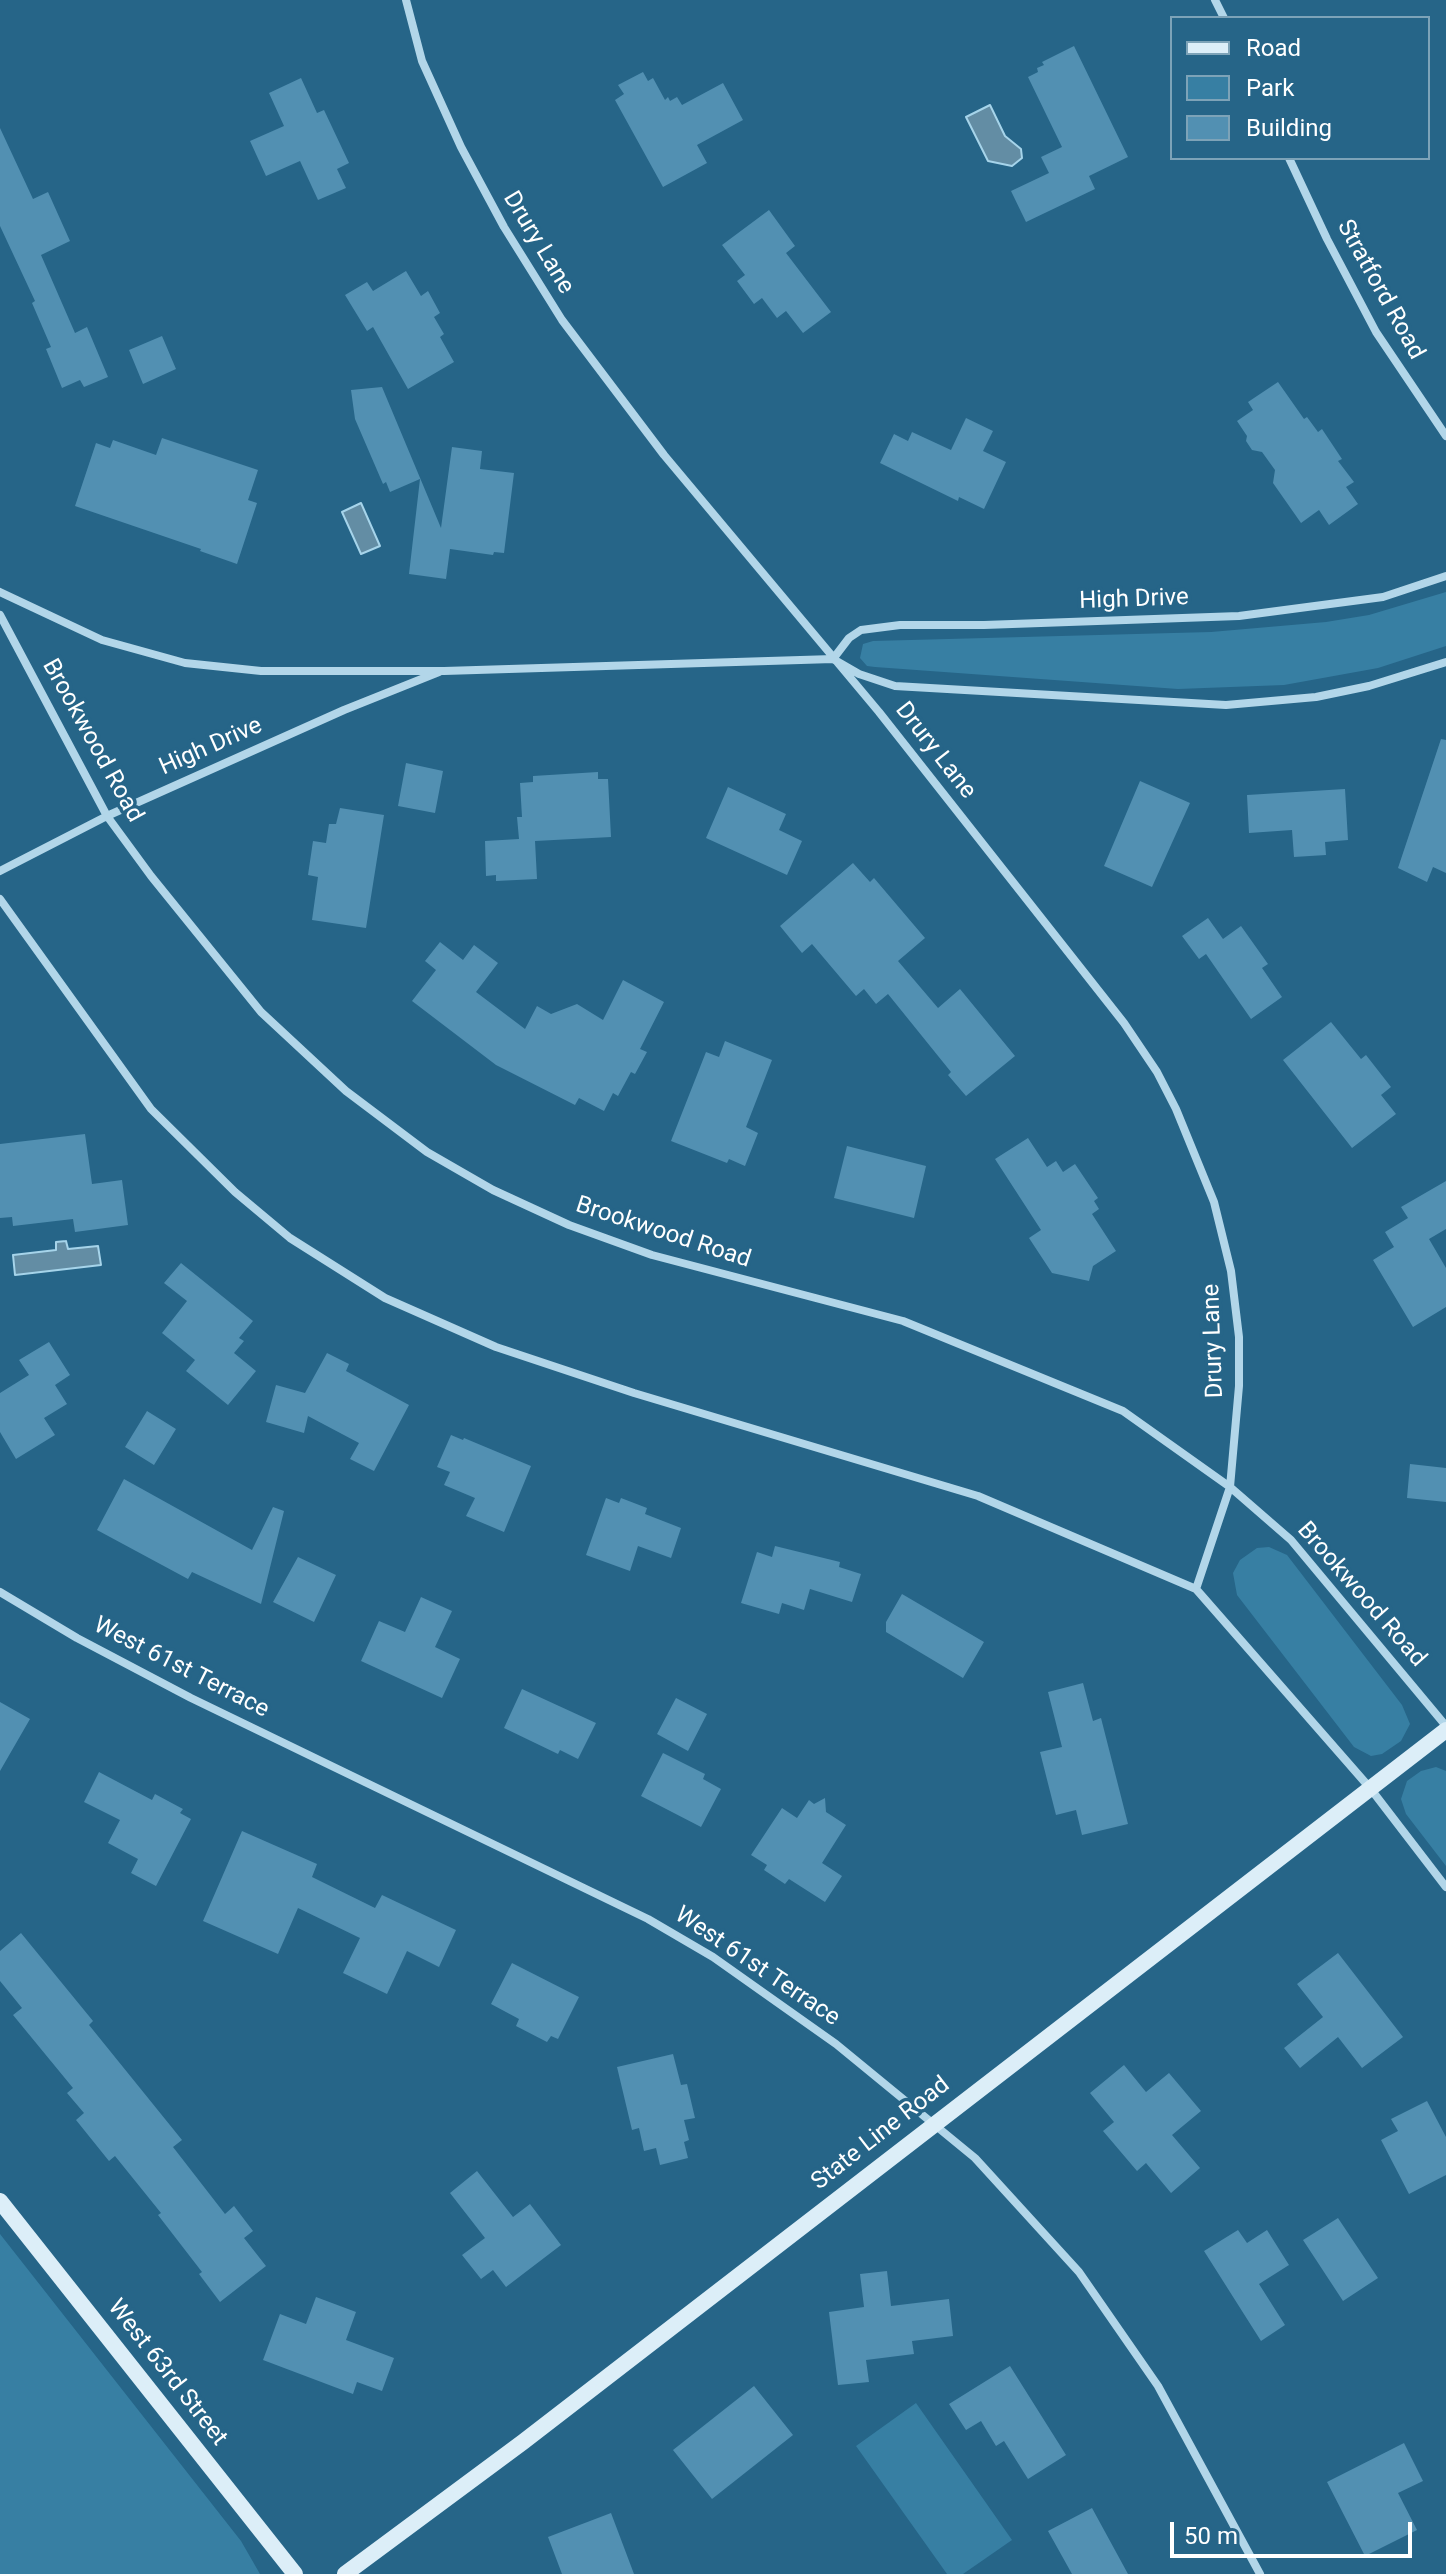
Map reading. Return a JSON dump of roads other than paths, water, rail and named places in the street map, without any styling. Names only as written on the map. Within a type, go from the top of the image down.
[{"type":"main road","name":"State Line Road","points":[[345,2574],[523,2442],[1446,1728]]},
{"type":"main road","name":"West 63rd Street","points":[[0,2201],[295,2574]]},
{"type":"street","name":"Drury Lane","points":[[406,0],[422,61],[461,147],[504,227],[562,320],[664,455],[879,712],[1124,1023],[1157,1072],[1176,1109],[1214,1202],[1232,1282],[1239,1337],[1239,1386],[1230,1487],[1196,1589]]},
{"type":"street","name":"Stratford Road","points":[[1290,160],[1376,332],[1446,436]]},
{"type":"street","name":"High Drive","points":[[833,659],[849,638],[861,630],[874,628],[1239,616],[1383,597],[1446,576]]},
{"type":"street","name":"High Drive","points":[[0,592],[102,640],[185,663],[261,671],[444,671],[833,659],[859,674],[895,686],[1226,705],[1316,697],[1369,686],[1446,662]]},
{"type":"street","name":"Brookwood Road","points":[[0,615],[107,816],[195,933],[261,1012],[346,1091],[427,1152],[493,1190],[569,1225],[652,1255],[903,1321],[1123,1411],[1230,1487],[1291,1540],[1446,1728]]},
{"type":"street","name":"High Drive","points":[[0,871],[107,816],[344,710],[444,671]]},
{"type":"street","points":[[0,899],[151,1109],[235,1192],[290,1238],[385,1298],[496,1347],[634,1393],[978,1496],[1196,1589],[1370,1788],[1446,1887]]},
{"type":"street","name":"West 61st Terrace","points":[[0,1592],[77,1638],[191,1698],[648,1919],[713,1957],[836,2044],[975,2158],[1079,2272],[1158,2386],[1260,2574]]}]
